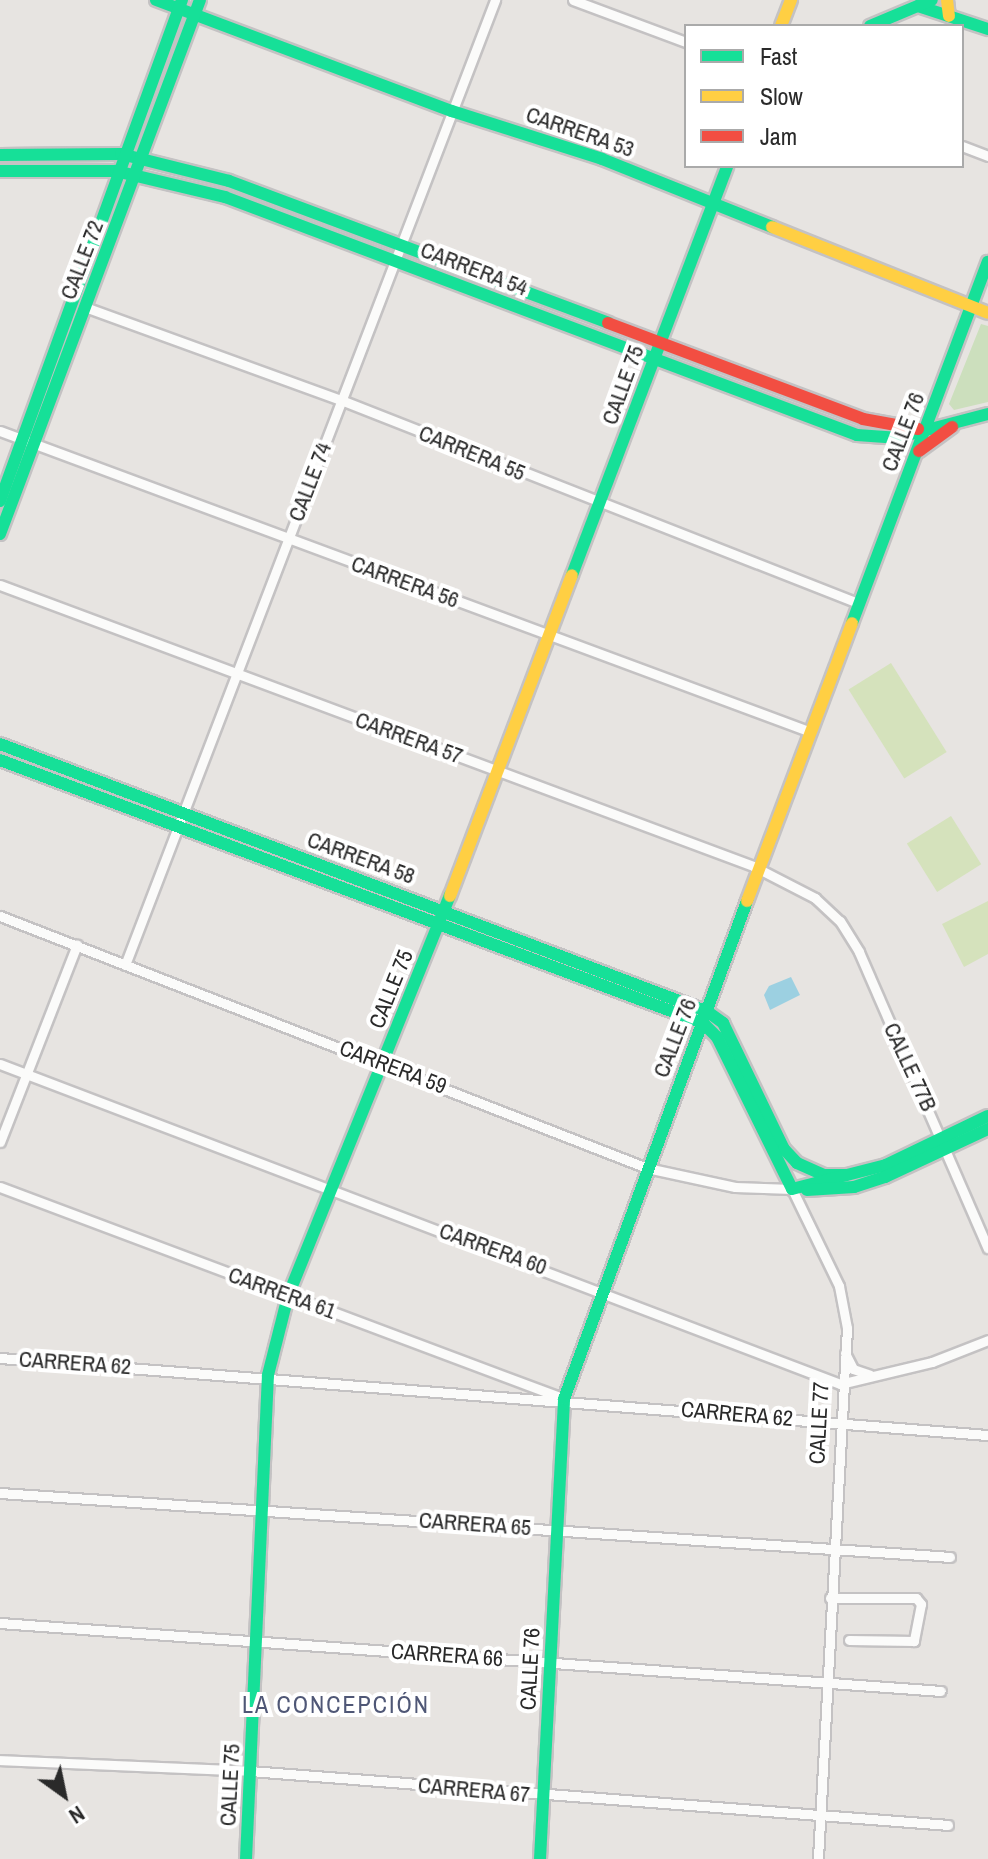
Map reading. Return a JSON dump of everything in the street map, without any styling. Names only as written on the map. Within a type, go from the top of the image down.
[{"type":"street","name":"CARRERA 53","points":[[156,0],[198,6],[452,111],[602,159],[988,313]]},
{"type":"street","name":"CALLE 74","points":[[125,965],[495,0]]},
{"type":"street","points":[[573,0],[684,41]]},
{"type":"street","points":[[782,24],[791,0]]},
{"type":"street","points":[[875,24],[932,0]]},
{"type":"street","points":[[947,0],[949,16]]},
{"type":"street","name":"CALLE 72","points":[[0,534],[181,3]]},
{"type":"street","name":"CALLE 72","points":[[0,501],[29,442],[85,307],[198,6]]},
{"type":"street","points":[[918,6],[988,29]]},
{"type":"street","points":[[964,147],[988,156]]},
{"type":"street","points":[[16,154],[16,170]]},
{"type":"street","name":"CARRERA 54","points":[[0,155],[127,155],[263,193],[863,419],[925,430]]},
{"type":"street","name":"CALLE 75","points":[[246,1859],[268,1375],[288,1296],[334,1191],[439,924],[726,168]]},
{"type":"street","name":"CARRERA 54","points":[[0,171],[121,172],[258,209],[772,404],[877,438],[988,414]]},
{"type":"street","points":[[258,209],[263,193]]},
{"type":"street","name":"CALLE 76","points":[[540,1859],[564,1399],[601,1289],[706,1018],[858,603],[988,262]]},
{"type":"street","points":[[514,306],[520,288]]},
{"type":"street","name":"CARRERA 55","points":[[85,307],[341,400],[599,504],[858,603]]},
{"type":"street","points":[[772,404],[778,387]]},
{"type":"street","points":[[916,453],[962,420]]},
{"type":"street","name":"CARRERA 56","points":[[0,431],[811,732]]},
{"type":"street","name":"CARRERA 57","points":[[0,585],[760,869],[815,898]]},
{"type":"street","name":"CARRERA 58","points":[[0,744],[444,910],[588,973]]},
{"type":"street","name":"CARRERA 58","points":[[0,760],[439,924],[588,973],[706,1018]]},
{"type":"street","points":[[58,782],[64,768]]},
{"type":"street","name":"CALLE 77B","points":[[815,898],[840,921],[859,952],[988,1248]]},
{"type":"street","name":"CARRERA 59","points":[[0,916],[383,1062],[647,1168],[735,1187],[792,1189]]},
{"type":"street","points":[[0,1142],[77,945]]},
{"type":"street","points":[[706,1018],[723,1023],[784,1149],[797,1163],[824,1175],[846,1175]]},
{"type":"street","name":"CALLE 77","points":[[706,1018],[839,1286],[845,1307],[818,1859]]},
{"type":"street","name":"CARRERA 60","points":[[0,1064],[601,1289],[840,1384]]},
{"type":"street","points":[[792,1189],[854,1187],[945,1144],[988,1116]]},
{"type":"street","points":[[792,1189],[886,1165],[988,1129]]},
{"type":"street","name":"CARRERA 61","points":[[0,1187],[564,1399]]},
{"type":"street","points":[[840,1384],[882,1375],[988,1340]]},
{"type":"street","points":[[845,1353],[853,1369],[882,1375]]},
{"type":"street","name":"CARRERA 62","points":[[0,1358],[268,1375],[988,1435]]},
{"type":"street","points":[[485,1395],[499,1386],[492,1371]]},
{"type":"street","name":"CARRERA 65","points":[[0,1493],[262,1508],[950,1557]]},
{"type":"street","points":[[830,1598],[916,1598],[921,1604],[914,1641],[849,1640]]},
{"type":"street","name":"CARRERA 66","points":[[0,1623],[941,1691]]},
{"type":"street","name":"CARRERA 67","points":[[0,1760],[250,1771],[820,1818],[948,1825]]},
{"type":"green space","points":[[981,324],[988,326],[988,402],[954,410],[949,404]]},
{"type":"green space","points":[[891,663],[947,752],[904,779],[849,689]]},
{"type":"green space","points":[[951,816],[981,864],[937,892],[907,844]]},
{"type":"green space","points":[[988,901],[988,954],[964,967],[942,924]]},
{"type":"water","points":[[791,977],[800,995],[770,1010],[764,995],[769,986]]},
{"type":"traffic: fast","points":[[156,0],[452,111],[602,159],[772,227]]},
{"type":"traffic: fast","points":[[0,501],[182,0]]},
{"type":"traffic: fast","points":[[0,534],[200,0]]},
{"type":"traffic: fast","points":[[875,24],[932,0]]},
{"type":"traffic: fast","points":[[918,6],[988,29]]},
{"type":"traffic: fast","points":[[0,155],[121,154],[229,181],[608,323]]},
{"type":"traffic: fast","points":[[572,575],[726,168]]},
{"type":"traffic: fast","points":[[0,171],[116,171],[225,197],[857,435],[896,438],[988,414]]},
{"type":"traffic: fast","points":[[852,623],[988,262]]},
{"type":"traffic: fast","points":[[0,744],[708,1012],[723,1023],[784,1149],[797,1163],[824,1175],[846,1175]]},
{"type":"traffic: fast","points":[[0,760],[703,1023],[717,1037],[792,1189]]},
{"type":"traffic: fast","points":[[246,1859],[268,1375],[288,1296],[450,896]]},
{"type":"traffic: fast","points":[[540,1859],[564,1399],[747,901]]},
{"type":"traffic: fast","points":[[792,1189],[886,1165],[988,1116]]},
{"type":"traffic: fast","points":[[807,1190],[854,1187],[885,1177],[988,1129]]},
{"type":"traffic: slow","points":[[782,24],[791,0]]},
{"type":"traffic: slow","points":[[947,0],[949,16]]},
{"type":"traffic: slow","points":[[772,227],[988,313]]},
{"type":"traffic: slow","points":[[450,896],[572,575]]},
{"type":"traffic: slow","points":[[747,901],[852,623]]},
{"type":"traffic: jam","points":[[608,323],[863,419],[918,429]]},
{"type":"traffic: jam","points":[[919,451],[952,427]]},
{"type":"district","name":"LA CONCEPCIÓN","points":[[336,1705]]}]
